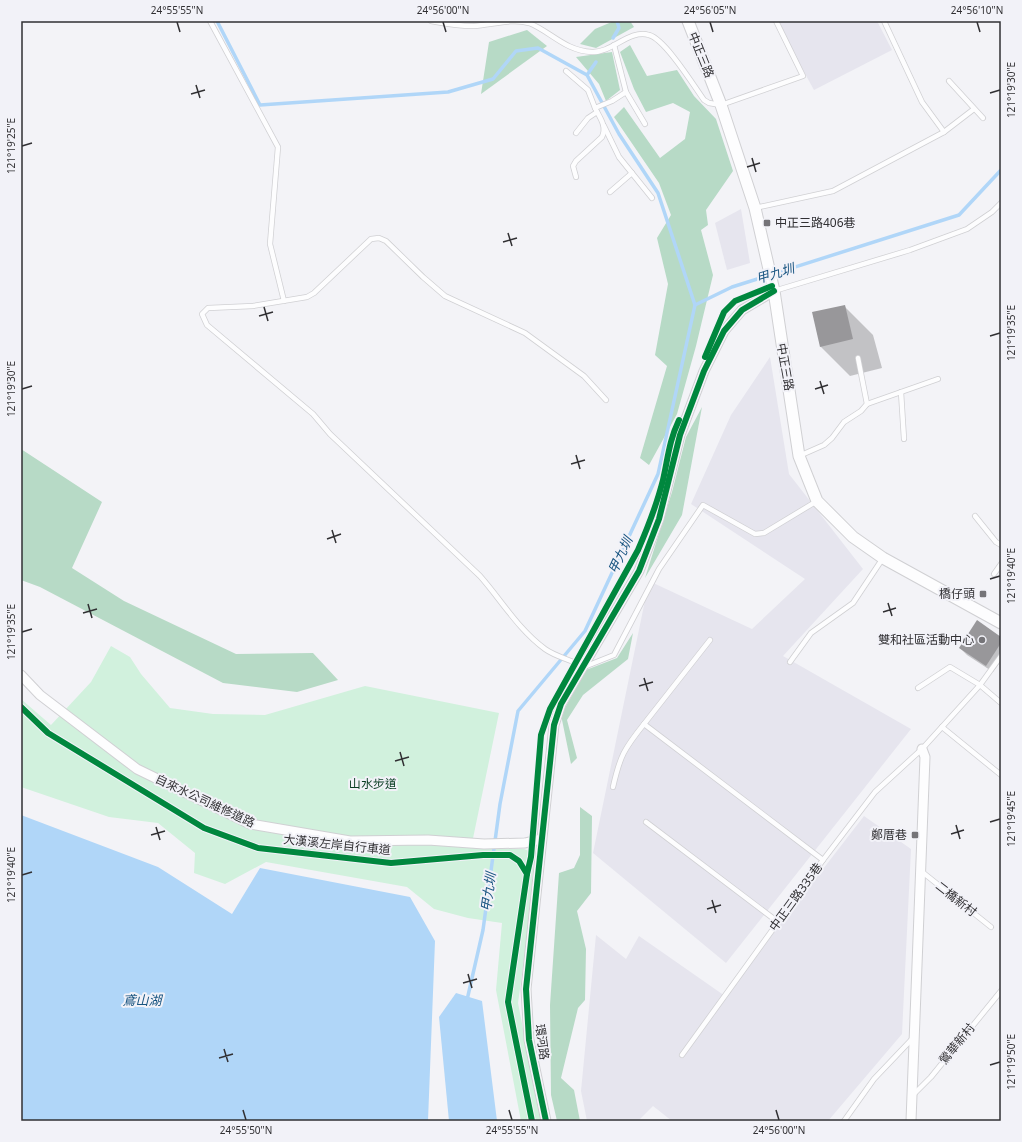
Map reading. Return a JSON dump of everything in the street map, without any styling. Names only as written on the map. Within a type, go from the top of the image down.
[{"type":"street","name":"中正三路","points":[[688,21],[721,105],[755,208],[769,264],[799,456],[816,501],[853,537],[883,558],[1001,622]]},
{"type":"street","name":"環河路","points":[[546,1121],[529,1040],[526,988],[554,725],[561,704],[639,571],[659,519],[680,435],[704,371],[724,332],[742,310],[773,288]]},
{"type":"street","name":"自來水公司維修道路","points":[[21,675],[40,695],[137,769],[250,824],[350,840],[428,840],[484,844],[525,843],[541,838]]},
{"type":"street","points":[[911,1121],[925,757],[922,749]]},
{"type":"lane","points":[[210,21],[278,147],[270,244],[284,301]]},
{"type":"lane","points":[[432,21],[457,26],[518,22],[529,24],[559,42],[578,50],[600,52],[635,36],[650,35],[657,40],[678,63],[704,100],[709,103],[721,105],[803,76],[776,21]]},
{"type":"lane","points":[[884,21],[922,102],[944,132]]},
{"type":"lane","points":[[614,45],[626,92],[645,124]]},
{"type":"lane","points":[[566,71],[588,90],[619,158],[652,198]]},
{"type":"lane","points":[[949,81],[983,118]]},
{"type":"lane","points":[[576,133],[597,109],[626,92]]},
{"type":"lane","points":[[755,208],[833,191],[859,179],[887,161],[944,132],[974,109]]},
{"type":"lane","points":[[576,177],[573,166],[576,161],[602,137],[604,126]]},
{"type":"lane","points":[[610,192],[632,173]]},
{"type":"lane","points":[[773,288],[910,250],[967,229],[992,212],[1001,202]]},
{"type":"lane","points":[[606,400],[584,376],[525,333],[445,296],[386,241],[379,238],[371,239],[314,293],[299,300],[253,306],[208,308],[204,310],[203,319],[207,325],[313,414],[330,434],[480,576],[498,596],[511,617],[526,633],[546,650],[584,667],[614,655],[659,569],[703,505],[755,534],[770,529],[816,501]]},
{"type":"lane","points":[[858,358],[867,404]]},
{"type":"lane","points":[[799,456],[824,445],[832,438],[844,422],[861,411],[867,404],[938,379]]},
{"type":"lane","points":[[901,392],[904,438]]},
{"type":"lane","points":[[975,516],[996,542],[1001,545]]},
{"type":"lane","points":[[790,662],[811,633],[853,603],[883,558]]},
{"type":"lane","points":[[994,574],[1001,564]]},
{"type":"lane","points":[[613,787],[618,766],[625,748],[710,640]]},
{"type":"lane","name":"中正三路335巷","points":[[682,1055],[823,860],[875,792],[922,749],[980,686],[1001,656]]},
{"type":"lane","points":[[918,688],[950,667],[980,686],[1001,702]]},
{"type":"lane","points":[[644,724],[823,860]]},
{"type":"lane","points":[[942,727],[1001,775]]},
{"type":"lane","points":[[646,822],[778,922]]},
{"type":"lane","name":"二橋新村","points":[[920,871],[991,927]]},
{"type":"lane","name":"鶯華新村","points":[[912,1096],[931,1077],[1001,991]]},
{"type":"lane","points":[[844,1121],[874,1079],[913,1038]]},
{"type":"shaded area","points":[[776,21],[877,21],[892,50],[814,90]]},
{"type":"shaded area","points":[[741,209],[750,263],[727,270],[715,223]]},
{"type":"shaded area","points":[[770,357],[789,474],[863,569],[783,656],[911,729],[726,963],[593,853],[649,581],[752,629],[805,579],[691,504],[731,415]]},
{"type":"shaded area","points":[[864,816],[911,849],[902,1034],[828,1121],[672,1121],[653,1106],[638,1121],[587,1121],[581,1091],[596,935],[626,959],[639,936],[725,996]]},
{"type":"green space","points":[[614,21],[630,21],[634,27],[596,48],[580,44],[595,29]]},
{"type":"green space","points":[[527,30],[547,46],[481,94],[489,42]]},
{"type":"green space","points":[[630,45],[647,76],[677,70],[694,96],[716,119],[733,171],[706,210],[708,225],[701,230],[713,275],[696,346],[677,414],[649,465],[640,458],[667,366],[655,355],[668,284],[657,238],[671,215],[659,183],[614,117],[624,107],[660,158],[685,139],[690,112],[673,103],[646,112],[634,89],[620,52]]},
{"type":"green space","points":[[612,52],[620,90],[606,101],[599,84],[576,57]]},
{"type":"green space","points":[[702,407],[682,515],[645,578],[672,492],[686,437]]},
{"type":"green space","points":[[21,449],[102,502],[72,568],[124,601],[236,654],[313,653],[338,680],[297,692],[223,683],[40,587],[21,580]]},
{"type":"green space","points":[[633,633],[628,659],[583,695],[567,720],[577,758],[571,764],[561,715],[586,670],[617,658]]},
{"type":"green space","name":"山水步道","points":[[111,646],[130,657],[141,674],[170,708],[213,714],[265,715],[365,686],[499,713],[471,848],[524,849],[534,853],[530,916],[518,1003],[541,1121],[521,1121],[496,990],[502,923],[468,918],[434,909],[407,887],[266,862],[225,884],[194,873],[195,853],[158,823],[109,817],[21,787],[21,699],[51,725],[91,682]]},
{"type":"green space","points":[[580,807],[592,816],[591,893],[577,911],[586,949],[585,1000],[578,1008],[561,1078],[574,1090],[580,1121],[557,1121],[551,1095],[550,1005],[559,873],[574,868],[580,855]]},
{"type":"water","name":"鳶山湖","points":[[21,815],[158,867],[232,914],[260,868],[410,897],[435,941],[428,1121],[21,1121]]},
{"type":"water","points":[[456,993],[482,1001],[497,1121],[449,1121],[439,1017]]},
{"type":"building","points":[[845,305],[853,339],[820,347],[812,312]]},
{"type":"building","name":"雙和社區活動中心","points":[[977,620],[1001,637],[1001,643],[986,666],[959,648]]},
{"type":"waterway","points":[[217,21],[260,105],[448,92],[493,79],[516,51],[538,48],[587,75],[619,134],[658,193],[695,305]]},
{"type":"waterway","points":[[613,38],[619,28],[617,21]]},
{"type":"waterway","points":[[587,75],[596,62]]},
{"type":"waterway","name":"甲九圳","points":[[467,1000],[483,930],[500,804],[518,711],[585,631],[658,474],[695,305],[732,287],[959,215],[1001,170]]},
{"type":"cycle path","points":[[705,357],[724,312],[735,301],[772,286]]},
{"type":"cycle path","points":[[546,1121],[529,1040],[526,989],[554,725],[561,704],[639,571],[659,519],[680,435],[704,371],[724,331],[742,310],[774,291]]},
{"type":"cycle path","points":[[527,874],[531,857],[541,735],[550,709],[638,550],[658,498],[671,442],[679,420]]},
{"type":"cycle path","name":"大漢溪左岸自行車道","points":[[21,707],[48,733],[204,828],[258,848],[391,863],[483,855],[510,855],[519,861],[527,874],[508,1002],[532,1121]]},
{"type":"place","name":"中正三路406巷","points":[[767,223]]},
{"type":"place","name":"橋仔頭","points":[[983,594]]},
{"type":"place","name":"雙和社區活動中心","points":[[982,640]]},
{"type":"place","name":"鄭厝巷","points":[[915,835]]}]
